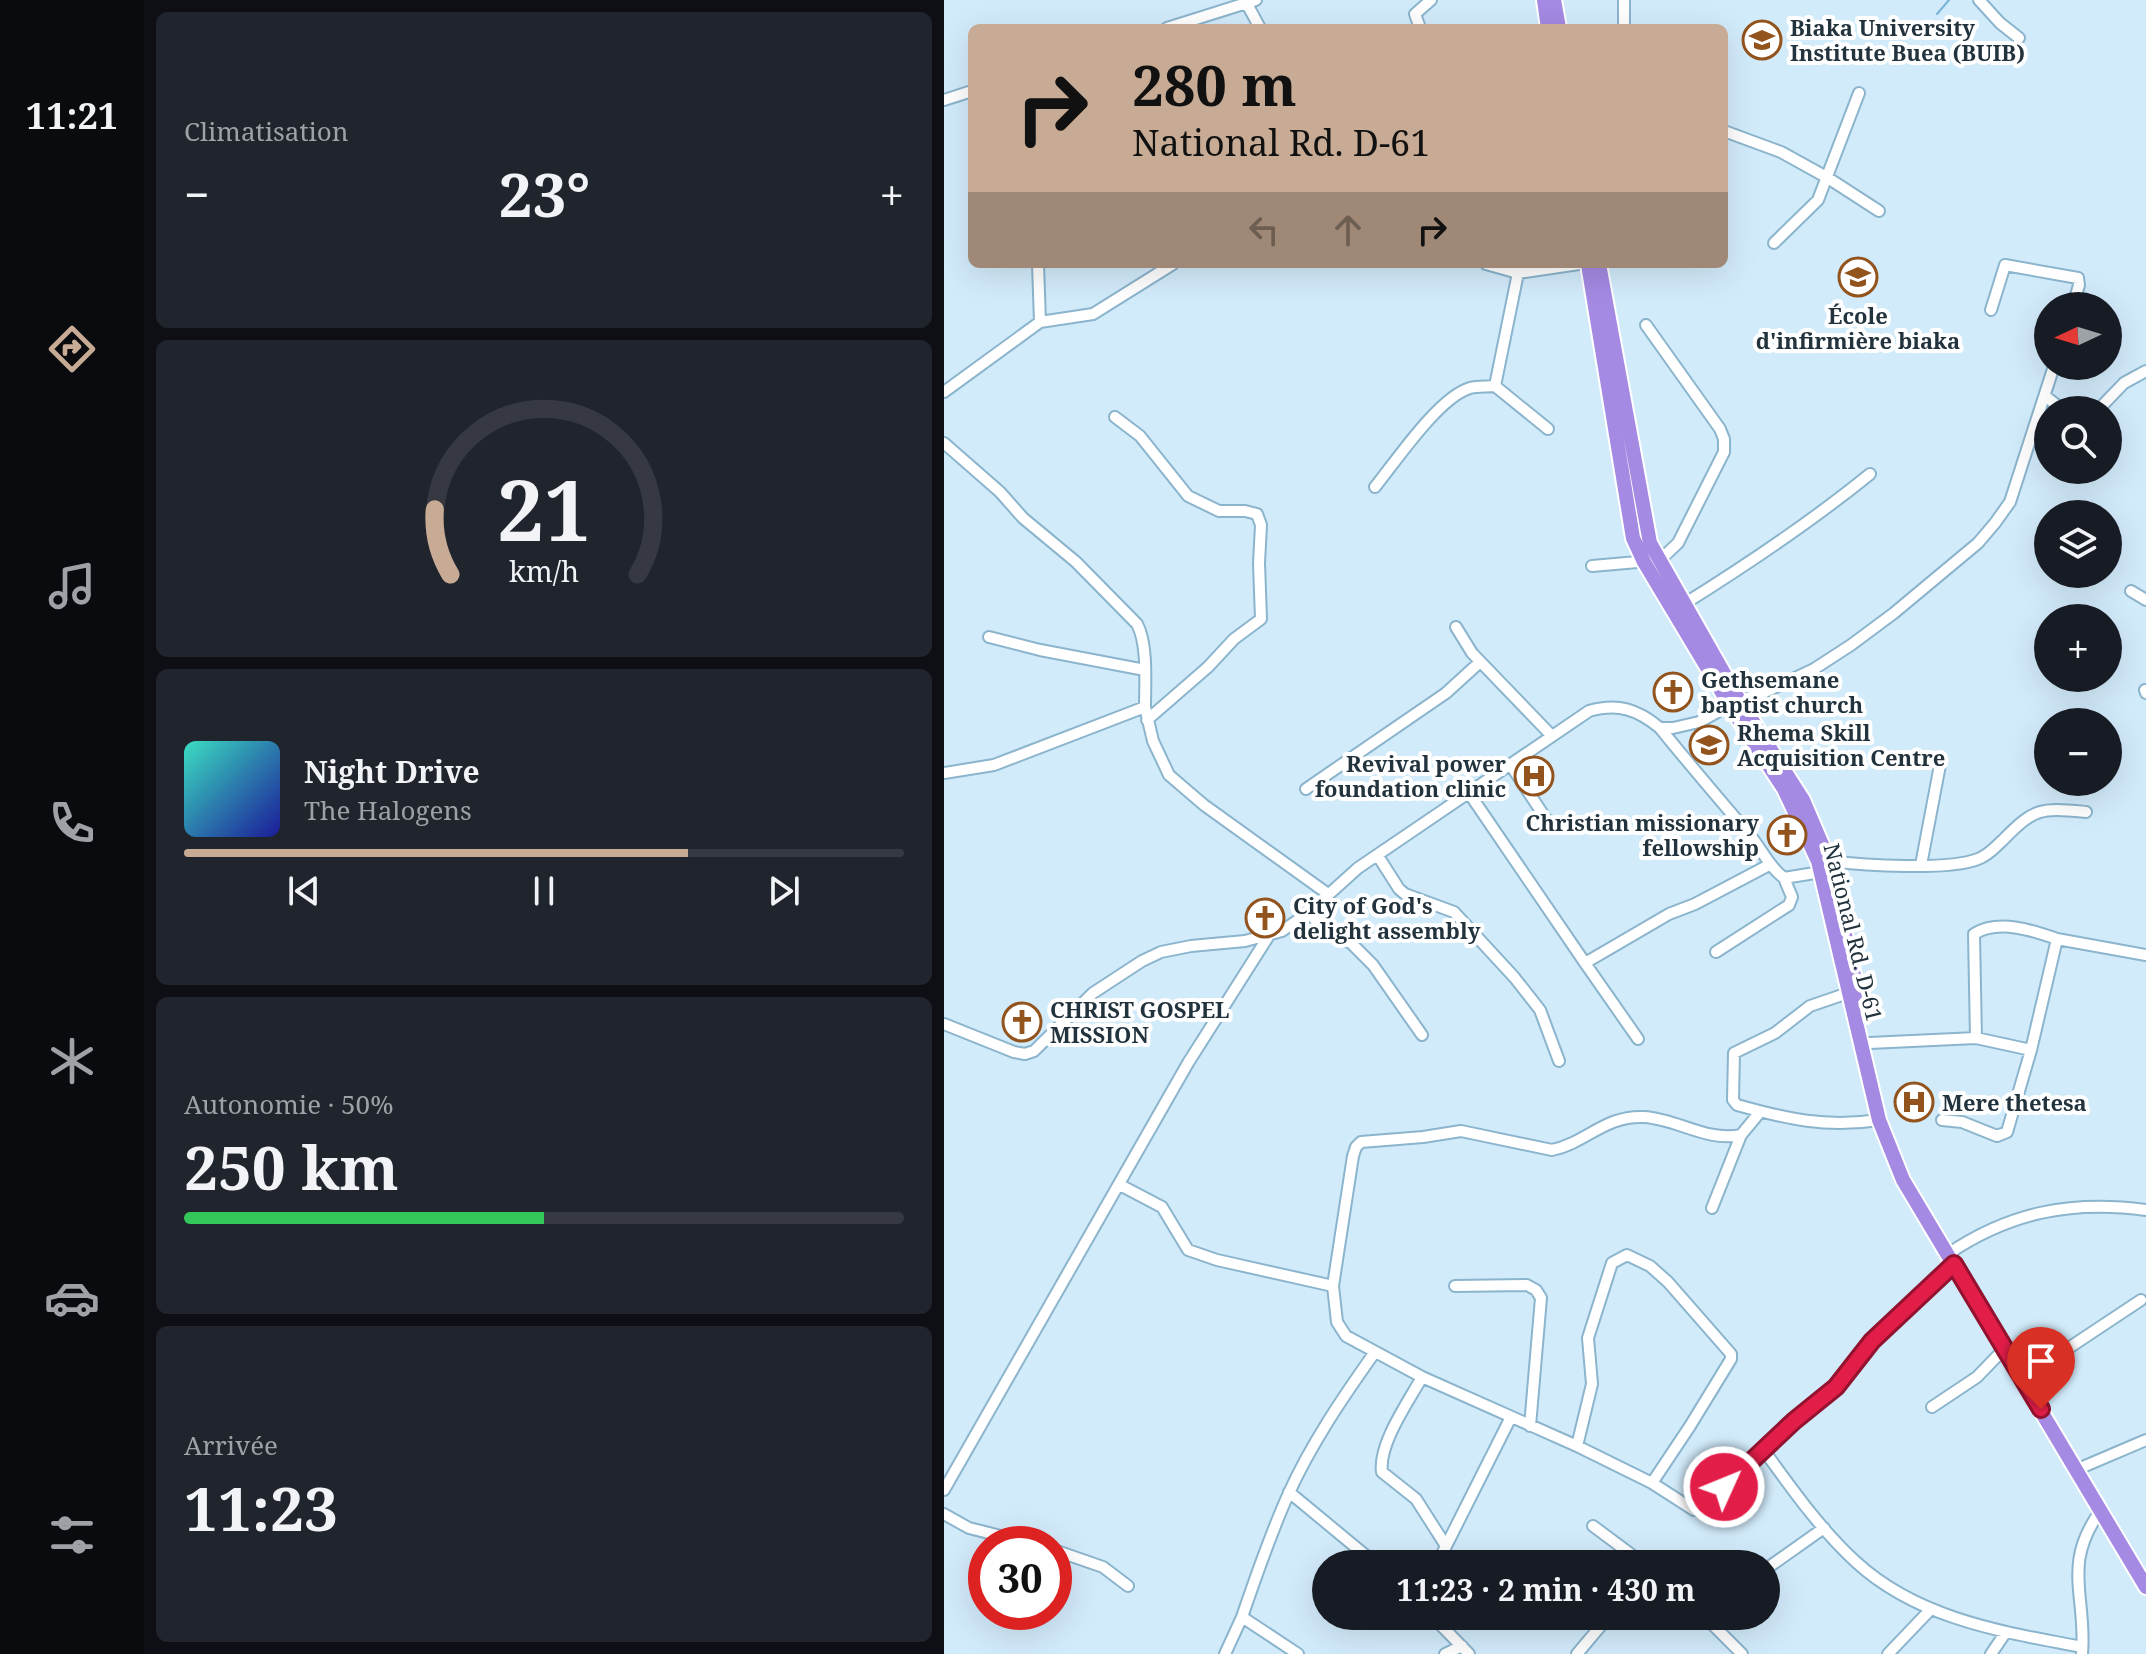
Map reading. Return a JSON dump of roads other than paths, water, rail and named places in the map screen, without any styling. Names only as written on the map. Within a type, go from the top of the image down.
[{"type":"highway","points":[[1544,0],[1547,24]]},
{"type":"highway","points":[[1554,0],[1558,24]]},
{"type":"highway","name":"National Rd. D-61","points":[[1589,268],[1633,538],[1644,562],[1734,702],[1803,800],[1825,866],[1888,1117],[1899,1147],[1952,1256],[2146,1587]]},
{"type":"highway","name":"National Rd. D-61","points":[[1600,268],[1646,530],[1734,702]]},
{"type":"highway","name":"National Rd. D-61","points":[[1825,866],[1848,993],[1879,1120],[1903,1180],[2031,1373],[2146,1570]]},
{"type":"street","points":[[1419,24],[1415,14],[1431,0]]},
{"type":"street","points":[[1624,0],[1624,24]]},
{"type":"street","points":[[1979,0],[2019,38]]},
{"type":"street","points":[[1180,24],[1251,2],[1259,24]]},
{"type":"street","points":[[944,100],[968,92]]},
{"type":"street","points":[[1774,243],[1818,200],[1859,93]]},
{"type":"street","points":[[1728,132],[1781,152],[1879,211]]},
{"type":"street","points":[[1991,310],[2005,265],[2078,278],[2077,292]]},
{"type":"street","points":[[1038,268],[1040,322]]},
{"type":"street","points":[[944,392],[1040,322],[1093,314],[1167,268]]},
{"type":"street","points":[[1500,268],[1518,273],[1552,268]]},
{"type":"street","points":[[1495,386],[1518,273]]},
{"type":"street","points":[[1592,566],[1660,560],[1678,543],[1724,452],[1724,439],[1703,402],[1646,325]]},
{"type":"street","points":[[2111,396],[2124,383],[2146,371]]},
{"type":"street","points":[[2045,396],[2050,380]]},
{"type":"street","points":[[1375,487],[1424,425],[1469,388],[1495,386],[1548,429]]},
{"type":"street","points":[[1115,417],[1140,436],[1188,496],[1219,511],[1257,514],[1261,525],[1261,619],[1234,639],[1208,667],[1147,720]]},
{"type":"street","points":[[1660,728],[1699,722],[1734,702],[1786,683],[1851,645],[1978,543],[1995,523],[2010,502],[2034,429]]},
{"type":"street","points":[[944,443],[1000,492],[1023,518],[1076,562],[1137,624],[1141,630],[1147,720],[1169,775],[1204,805],[1328,894]]},
{"type":"street","points":[[1684,604],[1748,564],[1870,474]]},
{"type":"street","points":[[2131,591],[2146,600]]},
{"type":"street","points":[[1456,627],[1480,662],[1551,735]]},
{"type":"street","points":[[989,637],[1145,670]]},
{"type":"street","points":[[1306,789],[1446,693],[1480,662]]},
{"type":"street","points":[[944,773],[994,765],[1145,707]]},
{"type":"street","points":[[944,1024],[1014,1052],[1025,1054],[1034,1051],[1093,993],[1142,961],[1161,952],[1268,937],[1282,931],[1378,856],[1551,735],[1589,711],[1605,707],[1632,710],[1660,728],[1750,835],[1769,865],[1784,878],[1792,897],[1789,905],[1716,952]]},
{"type":"street","points":[[1510,764],[1550,825]]},
{"type":"street","points":[[1921,865],[1940,765]]},
{"type":"street","points":[[1469,793],[1638,1039]]},
{"type":"street","points":[[1784,878],[1825,866],[1921,865],[1974,860],[1988,855],[2015,827],[2039,810],[2086,812]]},
{"type":"street","points":[[1378,856],[1399,889],[1454,912],[1514,977],[1540,1010],[1559,1061]]},
{"type":"street","points":[[1585,963],[1669,914],[1695,904],[1769,865]]},
{"type":"street","points":[[1308,913],[1333,936],[1351,943],[1373,965],[1422,1035]]},
{"type":"street","points":[[1976,1038],[1974,934],[1984,927],[2030,929],[2057,939],[2146,955]]},
{"type":"street","points":[[944,1490],[1188,1063],[1268,937]]},
{"type":"street","points":[[1942,1120],[1962,1122],[1997,1136],[2007,1132],[2031,1050],[2057,939]]},
{"type":"street","points":[[1848,993],[1810,1006],[1775,1033],[1734,1053],[1733,1100],[1737,1105],[1760,1112],[1838,1125],[1879,1120]]},
{"type":"street","points":[[1869,1043],[1976,1038],[2031,1050]]},
{"type":"street","points":[[1712,1208],[1741,1135],[1760,1112]]},
{"type":"street","points":[[1741,1135],[1729,1138],[1709,1136],[1646,1117],[1622,1118],[1602,1125],[1562,1148],[1552,1150],[1461,1131],[1361,1142],[1353,1156],[1333,1286],[1337,1322],[1346,1336],[1422,1377],[1577,1446],[1652,1483],[1694,1510],[1700,1510],[1763,1449],[1836,1387],[1872,1341],[1952,1256],[1991,1228],[2045,1211],[2091,1207],[2146,1210]]},
{"type":"street","points":[[1120,1185],[1162,1207],[1188,1250],[1217,1260],[1333,1286]]},
{"type":"street","points":[[1577,1446],[1592,1384],[1588,1338],[1612,1263],[1627,1255],[1650,1266],[1668,1282],[1731,1354],[1699,1413],[1652,1483]]},
{"type":"street","points":[[1455,1286],[1527,1285],[1536,1290],[1541,1298],[1530,1426]]},
{"type":"street","points":[[2031,1373],[2141,1300]]},
{"type":"street","points":[[1932,1407],[1977,1377],[2005,1348]]},
{"type":"street","points":[[1225,1654],[1289,1492],[1339,1403],[1375,1352]]},
{"type":"street","points":[[1422,1377],[1392,1433],[1381,1464],[1382,1472],[1416,1499],[1446,1546]]},
{"type":"street","points":[[1444,1550],[1511,1417]]},
{"type":"street","points":[[2085,1466],[2146,1440]]},
{"type":"street","points":[[1763,1449],[1824,1528],[1857,1563],[1903,1596],[1931,1609],[2006,1632],[2082,1650],[2078,1561],[2083,1541],[2101,1510]]},
{"type":"street","points":[[1289,1492],[1359,1550]]},
{"type":"street","points":[[944,1514],[968,1527]]},
{"type":"street","points":[[1593,1526],[1625,1550]]},
{"type":"street","points":[[1780,1559],[1824,1528]]},
{"type":"street","points":[[1072,1556],[1103,1567],[1128,1586]]},
{"type":"street","points":[[1888,1654],[1931,1609]]},
{"type":"street","points":[[1242,1617],[1298,1654]]},
{"type":"street","points":[[1446,1630],[1466,1650]]},
{"type":"street","points":[[1577,1654],[1597,1630]]},
{"type":"street","points":[[1719,1630],[1742,1654]]},
{"type":"street","points":[[1991,1654],[2006,1632]]},
{"type":"street","points":[[1445,1654],[1466,1650]]},
{"type":"waterway","points":[[1937,14],[1949,0]]},
{"type":"place","name":"Biaka University Institute Buea (BUIB)","points":[[1762,40]]},
{"type":"place","name":"École d'infirmière biaka","points":[[1858,277]]},
{"type":"place","name":"Gethsemane baptist church","points":[[1673,692]]},
{"type":"place","name":"Rhema Skill Acquisition Centre","points":[[1709,745]]},
{"type":"place","name":"Revival power foundation clinic","points":[[1534,776]]},
{"type":"place","name":"Christian missionary fellowship","points":[[1787,835]]},
{"type":"place","name":"City of God's delight assembly","points":[[1265,918]]},
{"type":"place","name":"CHRIST GOSPEL MISSION","points":[[1022,1022]]},
{"type":"place","name":"Mere thetesa","points":[[1914,1102]]}]
